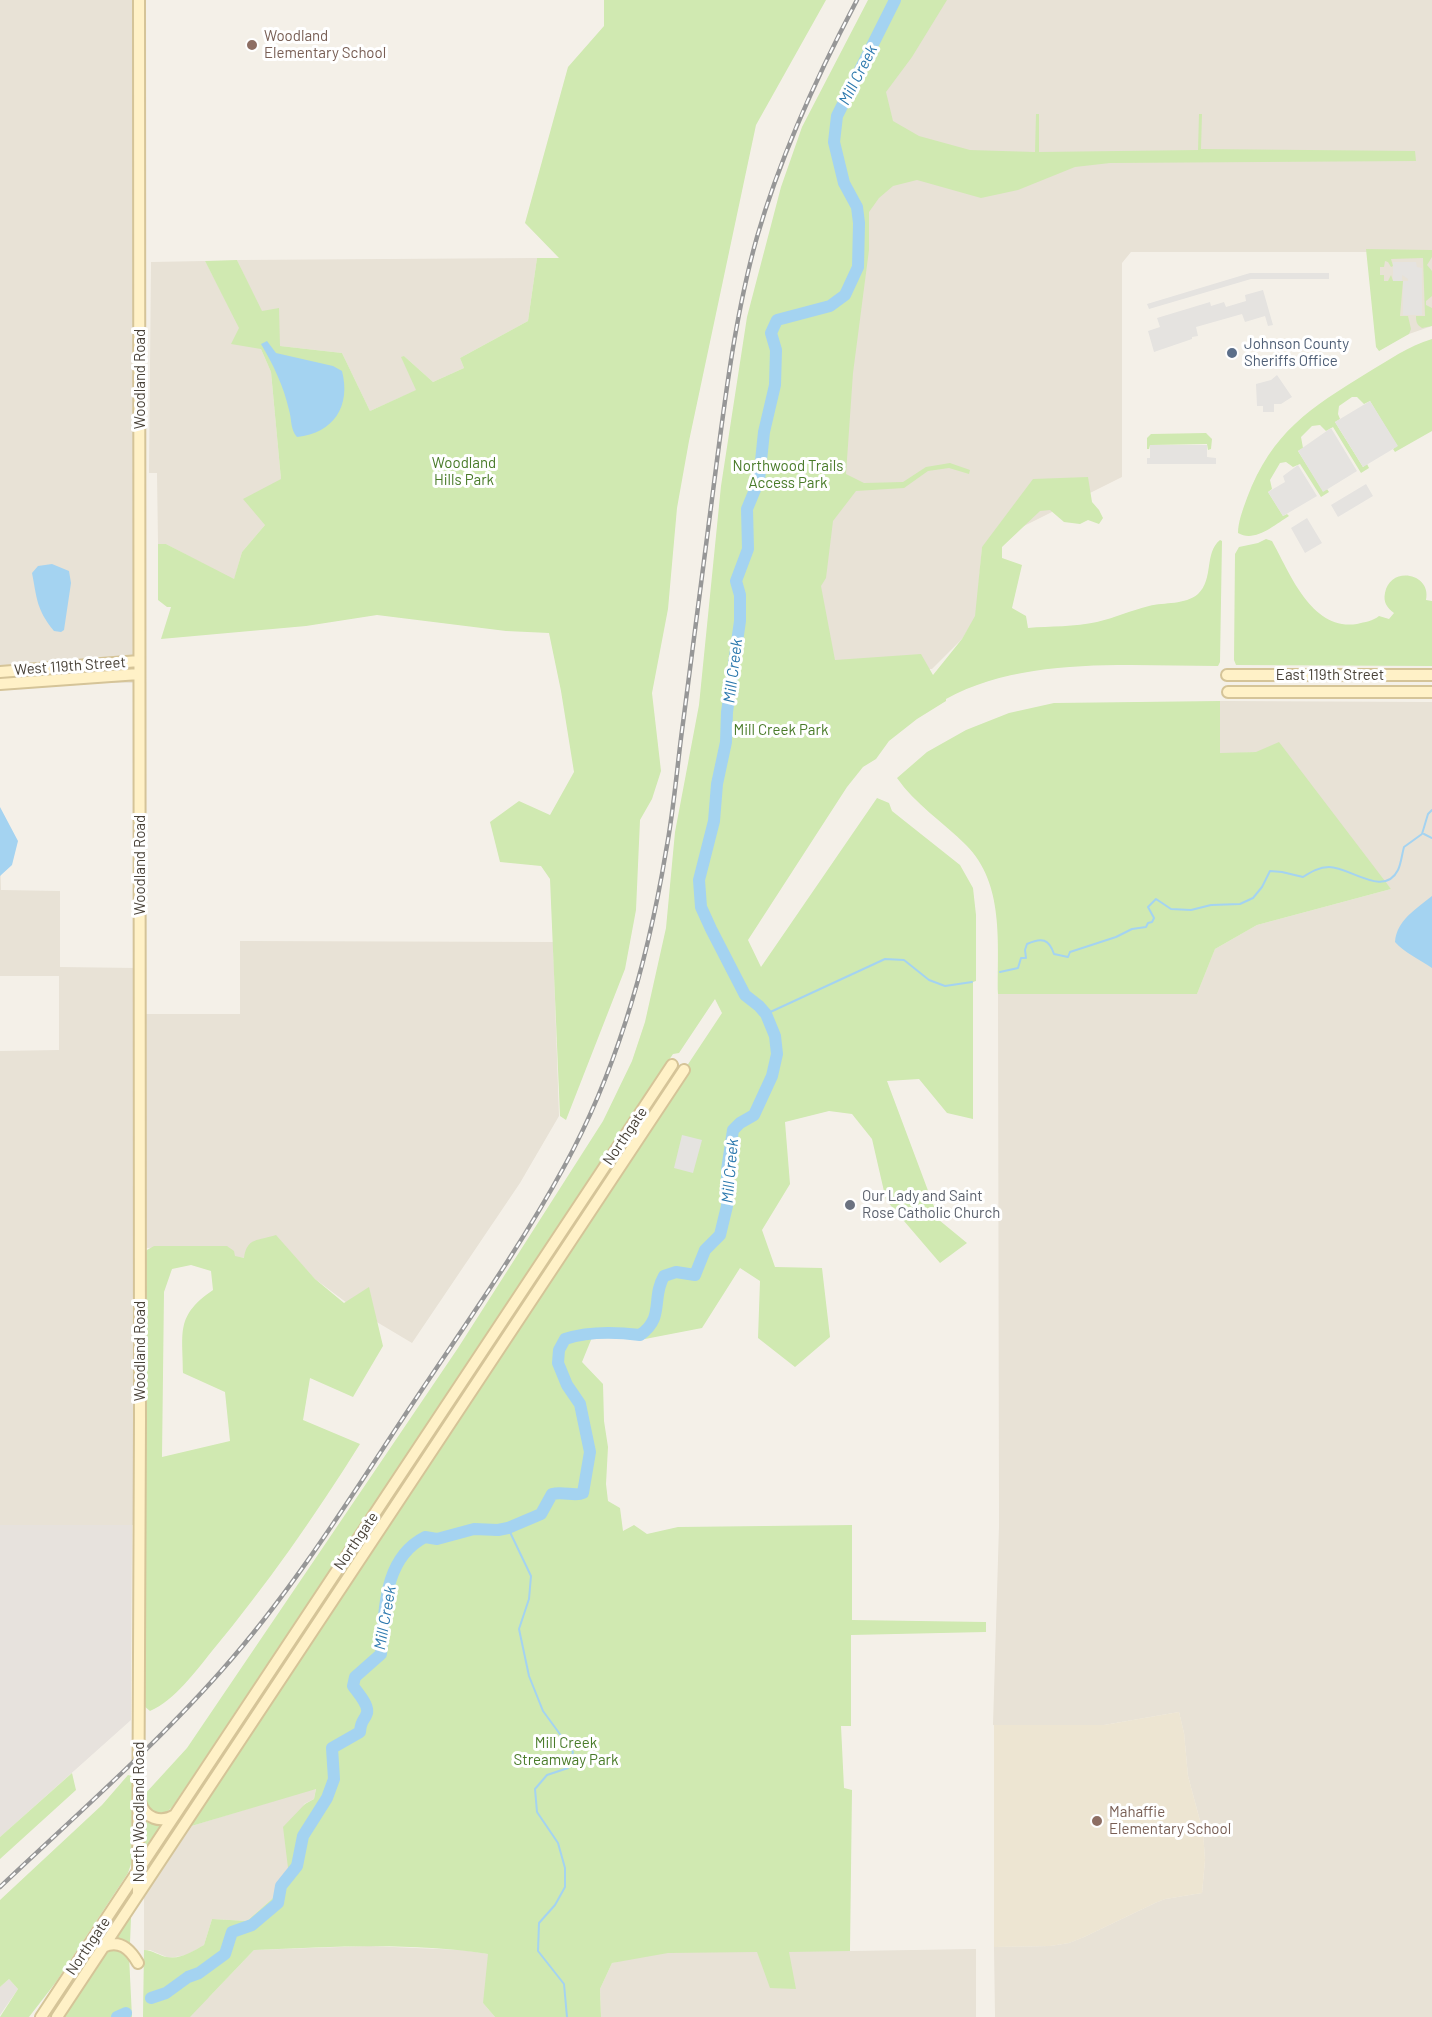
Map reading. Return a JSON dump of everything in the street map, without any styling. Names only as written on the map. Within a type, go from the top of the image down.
[{"type":"main road","name":"Woodland Road","points":[[139,0],[139,1731]]},
{"type":"main road","name":"West 119th Street","points":[[0,672],[139,661]]},
{"type":"main road","name":"West 119th Street","points":[[0,684],[139,674]]},
{"type":"main road","name":"East 119th Street","points":[[1227,675],[1432,675]]},
{"type":"main road","name":"East 119th Street","points":[[1228,692],[1432,692]]},
{"type":"main road","name":"Northgate","points":[[40,2017],[672,1065]]},
{"type":"main road","name":"Northgate","points":[[57,2017],[684,1070]]},
{"type":"main road","name":"North Woodland Road","points":[[138,1893],[139,1731]]},
{"type":"main road","points":[[139,1799],[144,1811],[152,1817],[163,1819],[175,1814]]},
{"type":"main road","points":[[103,1947],[113,1944],[124,1946],[138,1963]]},
{"type":"shaded area","points":[[0,0],[139,0],[139,683],[0,682]]},
{"type":"shaded area","points":[[940,0],[1432,0],[1432,326],[1406,335],[1379,351],[1376,252],[1131,252],[1122,263],[1122,477],[982,547],[976,616],[962,639],[932,669],[813,675],[806,552],[858,201],[883,91]]},
{"type":"shaded area","points":[[537,258],[528,321],[460,358],[464,368],[433,382],[404,356],[402,358],[417,390],[370,411],[342,353],[280,346],[261,349],[271,372],[281,479],[265,525],[242,552],[234,580],[166,544],[158,544],[157,473],[149,473],[151,262],[205,261],[234,316],[256,301],[237,260]]},
{"type":"shaded area","points":[[1393,262],[1416,262],[1417,267],[1422,268],[1422,315],[1403,315],[1403,281],[1408,281],[1408,279],[1402,275],[1402,281],[1393,281]]},
{"type":"shaded area","points":[[1250,273],[1329,273],[1329,279],[1251,279],[1149,309],[1147,304]]},
{"type":"shaded area","points":[[1263,290],[1273,325],[1268,326],[1265,316],[1245,322],[1242,314],[1196,327],[1198,336],[1154,352],[1148,331],[1160,327],[1157,318],[1210,302],[1211,306],[1224,302],[1226,307],[1246,301],[1245,295]]},
{"type":"shaded area","points":[[1277,375],[1292,397],[1281,404],[1274,404],[1274,412],[1263,412],[1263,406],[1257,406],[1256,384],[1271,380]]},
{"type":"shaded area","points":[[1370,401],[1398,446],[1363,467],[1335,422]]},
{"type":"shaded area","points":[[1331,428],[1357,471],[1323,492],[1298,451]]},
{"type":"shaded area","points":[[1150,445],[1207,445],[1207,457],[1216,458],[1216,464],[1147,464],[1147,458],[1150,458]]},
{"type":"shaded area","points":[[1298,465],[1317,496],[1283,516],[1268,492],[1285,482],[1283,476]]},
{"type":"shaded area","points":[[1366,484],[1373,496],[1338,517],[1331,505]]},
{"type":"shaded area","points":[[1307,518],[1322,543],[1305,553],[1291,528]]},
{"type":"shaded area","points":[[1220,701],[1432,702],[1432,2017],[995,2017],[994,1947],[1050,1946],[1069,1943],[1165,1899],[1202,1893],[1205,1860],[1203,1832],[1188,1776],[1184,1733],[1179,1712],[1104,1725],[993,1725],[999,1526],[998,994],[1197,994],[1215,949],[1257,925],[1391,889],[1256,752],[1220,754]]},
{"type":"shaded area","points":[[0,849],[1,890],[60,891],[60,967],[138,968],[138,1014],[240,1014],[240,941],[553,942],[559,1116],[520,1183],[412,1343],[355,1309],[315,1279],[279,1240],[246,1258],[230,1257],[229,1247],[138,1248],[137,1525],[0,1525],[0,1051],[59,1050],[59,976],[0,976]]},
{"type":"shaded area","points":[[682,1135],[702,1140],[693,1173],[674,1168]]},
{"type":"shaded area","points":[[0,1525],[132,1525],[131,1720],[0,1837]]},
{"type":"shaded area","name":"Mahaffie Elementary School","points":[[1179,1712],[1184,1733],[1188,1776],[1203,1832],[1205,1860],[1202,1893],[1165,1899],[1069,1943],[1050,1946],[994,1947],[994,1725],[1104,1725]]},
{"type":"shaded area","points":[[316,1788],[314,1799],[304,1804],[289,1878],[273,1898],[247,1921],[212,1919],[204,1945],[187,1955],[169,1958],[150,1950],[144,1950],[144,1891],[188,1827]]},
{"type":"shaded area","points":[[370,1946],[461,1950],[502,1956],[483,2003],[495,2017],[145,2017],[209,1997],[254,1950]]},
{"type":"shaded area","points":[[756,1949],[850,1951],[976,1949],[976,2017],[601,2017],[600,1989],[612,1963],[648,1953]]},
{"type":"shaded area","points":[[9,1979],[18,1989],[0,2015],[0,1987]]},
{"type":"green space","name":"Woodland Hills Park","points":[[604,0],[826,0],[756,125],[677,508],[668,609],[652,693],[661,771],[652,799],[640,820],[636,910],[625,969],[566,1120],[560,1116],[550,879],[541,866],[500,862],[490,822],[519,801],[550,815],[574,772],[549,633],[506,631],[377,615],[306,626],[161,639],[171,607],[167,607],[158,600],[158,544],[166,544],[234,579],[242,552],[265,525],[243,499],[281,479],[271,372],[261,349],[231,344],[239,328],[205,261],[237,260],[262,311],[279,308],[280,346],[342,353],[370,411],[416,390],[401,357],[404,356],[433,382],[464,368],[460,358],[528,321],[537,258],[559,258],[525,223],[568,67],[604,26]]},
{"type":"green space","name":"Mill Creek Streamway Park","points":[[868,0],[947,0],[912,57],[886,92],[893,121],[919,136],[970,150],[1035,152],[1036,114],[1039,114],[1039,152],[1198,150],[1199,114],[1202,114],[1201,149],[1415,151],[1416,161],[1110,163],[1075,167],[1018,190],[981,198],[917,180],[893,186],[879,198],[869,212],[869,250],[853,373],[846,474],[864,483],[903,482],[926,467],[950,463],[970,470],[969,474],[949,468],[928,471],[904,488],[856,491],[833,521],[826,578],[821,586],[835,660],[921,654],[933,675],[962,639],[975,616],[982,547],[1033,479],[1088,477],[1092,502],[1103,518],[1099,524],[1088,520],[1080,524],[1064,522],[1050,510],[1040,511],[1002,547],[1002,558],[1022,565],[1012,608],[1026,616],[1028,628],[1089,624],[1149,606],[1187,600],[1193,598],[1203,588],[1212,552],[1220,540],[1222,541],[1220,662],[1218,666],[1114,665],[1043,670],[976,685],[946,699],[889,741],[876,759],[863,767],[847,787],[748,940],[761,967],[877,798],[889,803],[892,811],[960,865],[973,888],[976,915],[976,981],[973,982],[973,1119],[947,1113],[919,1079],[887,1081],[939,1220],[967,1243],[940,1263],[886,1200],[872,1139],[852,1114],[829,1111],[785,1122],[790,1184],[762,1230],[775,1267],[822,1268],[830,1337],[795,1367],[758,1338],[760,1281],[740,1268],[702,1328],[645,1339],[616,1332],[593,1335],[582,1362],[603,1384],[604,1421],[608,1447],[606,1484],[608,1501],[620,1508],[623,1531],[634,1525],[647,1534],[678,1527],[852,1525],[852,1620],[986,1622],[986,1632],[851,1635],[851,1726],[841,1726],[844,1788],[852,1790],[850,1951],[789,1952],[796,1989],[770,1988],[757,1952],[668,1953],[612,1963],[600,1989],[601,2017],[495,2017],[483,2003],[488,1954],[401,1947],[254,1950],[190,2017],[143,2017],[144,1950],[172,1958],[186,1954],[204,1945],[212,1919],[247,1921],[273,1898],[289,1876],[283,1827],[305,1804],[314,1799],[316,1789],[188,1827],[188,1818],[722,1013],[715,999],[679,1053],[673,1054],[173,1806],[161,1813],[147,1809],[144,1795],[187,1748],[458,1348],[603,1121],[632,1061],[645,1022],[666,928],[675,832],[699,705],[721,486],[747,317],[781,187],[802,127]]},
{"type":"green space","points":[[1366,249],[1432,250],[1432,257],[1427,265],[1432,271],[1432,296],[1426,301],[1426,305],[1432,308],[1432,326],[1422,328],[1416,320],[1416,316],[1425,316],[1423,258],[1391,259],[1393,266],[1391,267],[1385,261],[1384,267],[1380,267],[1380,275],[1384,275],[1384,281],[1388,281],[1391,275],[1393,281],[1403,281],[1400,316],[1408,316],[1411,329],[1409,334],[1379,351],[1376,347]]},
{"type":"green space","points":[[1432,339],[1432,431],[1395,452],[1393,449],[1397,446],[1370,401],[1364,404],[1357,397],[1352,397],[1339,406],[1340,419],[1335,422],[1363,467],[1367,464],[1369,468],[1361,473],[1333,427],[1326,431],[1320,425],[1312,426],[1301,437],[1303,448],[1298,451],[1323,491],[1327,489],[1329,492],[1321,497],[1300,464],[1293,467],[1286,462],[1280,463],[1270,480],[1272,489],[1268,492],[1283,516],[1287,514],[1289,516],[1258,534],[1244,536],[1238,533],[1242,511],[1257,475],[1268,456],[1295,424],[1328,398],[1367,373],[1407,349]]},
{"type":"green space","points":[[1206,433],[1212,439],[1211,449],[1208,450],[1207,444],[1150,445],[1147,449],[1147,438],[1151,434]]},
{"type":"green space","points":[[1266,539],[1272,541],[1304,597],[1327,618],[1341,624],[1357,624],[1379,616],[1389,619],[1394,613],[1385,602],[1388,584],[1394,578],[1402,576],[1417,579],[1426,591],[1426,600],[1432,601],[1432,666],[1236,665],[1234,660],[1235,554],[1239,547]]},
{"type":"green space","points":[[1220,701],[1220,753],[1256,752],[1279,742],[1391,889],[1257,925],[1215,949],[1197,994],[998,994],[998,935],[993,896],[987,878],[979,861],[966,845],[921,805],[897,778],[927,752],[966,730],[1009,713],[1054,703]]},
{"type":"green space","points":[[276,1235],[315,1279],[344,1303],[369,1287],[383,1346],[353,1397],[310,1378],[303,1420],[360,1444],[252,1601],[184,1685],[168,1700],[150,1711],[144,1706],[145,1254],[154,1246],[227,1246],[234,1251],[235,1256],[244,1258],[245,1251],[251,1243]],"holes":[[[191,1265],[211,1271],[213,1290],[192,1308],[184,1326],[183,1373],[225,1392],[230,1441],[162,1457],[164,1292],[172,1269]]]},
{"type":"green space","points":[[72,1773],[76,1790],[0,1859],[0,1837]]},
{"type":"green space","points":[[128,1775],[132,1776],[131,1864],[128,1873],[56,1982],[29,2017],[0,2017],[18,1989],[9,1979],[0,1987],[0,1900],[102,1805]]},
{"type":"green space","points":[[146,1819],[161,1825],[147,1846],[144,1844]]},
{"type":"green space","points":[[128,1916],[131,1918],[130,1943],[114,1938]]},
{"type":"green space","points":[[119,1949],[129,1956],[132,2017],[61,2017],[105,1952]]},
{"type":"water","points":[[267,341],[276,353],[333,366],[342,371],[344,396],[337,416],[330,424],[321,430],[297,437],[292,428],[281,384],[261,344]]},
{"type":"water","points":[[52,564],[69,571],[71,583],[64,630],[61,632],[54,631],[44,616],[38,603],[32,573],[38,566]]},
{"type":"water","points":[[0,807],[18,841],[12,865],[0,876]]},
{"type":"water","points":[[1432,896],[1432,968],[1395,942],[1396,934],[1403,921]]},
{"type":"waterway","name":"Mill Creek","points":[[151,1998],[166,1993],[225,1954],[232,1932],[252,1925],[278,1903],[281,1886],[297,1866],[303,1836],[327,1798],[334,1779],[332,1748],[360,1732],[367,1710],[353,1686],[355,1677],[381,1654],[388,1588],[393,1573],[411,1547],[425,1537],[437,1539],[474,1529],[508,1528],[541,1514],[552,1494],[583,1493],[590,1452],[580,1404],[567,1385],[558,1363],[559,1350],[565,1339],[593,1333],[640,1335],[648,1328],[655,1315],[658,1292],[664,1276],[676,1272],[695,1275],[705,1250],[720,1235],[727,1206],[727,1170],[733,1130],[754,1115],[772,1076],[777,1054],[775,1036],[766,1014],[745,995],[701,907],[699,880],[714,821],[717,784],[726,742],[727,712],[740,621],[740,595],[736,581],[748,549],[747,509],[759,480],[764,432],[775,385],[776,350],[771,333],[777,320],[830,306],[845,295],[858,267],[857,207],[844,183],[834,142],[837,116],[895,0]]},
{"type":"waterway","points":[[1000,972],[1018,968],[1021,958],[1026,958],[1027,944],[1032,942],[1041,940],[1047,942],[1054,954],[1068,957],[1070,952],[1116,937],[1132,929],[1146,927],[1154,918],[1148,907],[1156,899],[1171,909],[1191,910],[1211,905],[1240,904],[1253,898],[1270,871],[1303,877],[1318,869],[1329,867],[1366,879],[1384,881],[1392,878],[1398,870],[1404,847],[1422,834],[1428,814],[1432,810]]},
{"type":"waterway","points":[[1424,834],[1432,838]]},
{"type":"waterway","points":[[766,1014],[885,959],[904,960],[929,980],[945,986],[972,982]]},
{"type":"waterway","points":[[508,1528],[531,1576],[529,1599],[519,1629],[529,1676],[543,1711],[573,1752],[568,1768],[547,1775],[535,1789],[537,1812],[558,1843],[565,1868],[565,1887],[555,1905],[539,1923],[538,1951],[564,1984],[567,2017]]},
{"type":"waterway","name":"Mill Creek","points":[[117,2017],[126,2013]]},
{"type":"railway","points":[[0,1887],[114,1781],[196,1699],[273,1608],[343,1510],[509,1258],[547,1197],[584,1128],[616,1052],[629,1012],[659,892],[671,819],[728,381],[737,323],[750,265],[767,206],[789,146],[814,87],[857,0]]},
{"type":"place","name":"Woodland Elementary School","points":[[252,45]]},
{"type":"place","name":"Johnson County Sheriffs Office","points":[[1232,353]]},
{"type":"place","name":"Our Lady and Saint Rose Catholic Church","points":[[850,1205]]},
{"type":"place","name":"Mahaffie Elementary School","points":[[1097,1821]]},
{"type":"park label","name":"Northwood Trails Access Park","points":[[788,474]]},
{"type":"park label","name":"Mill Creek Park","points":[[781,730]]}]
